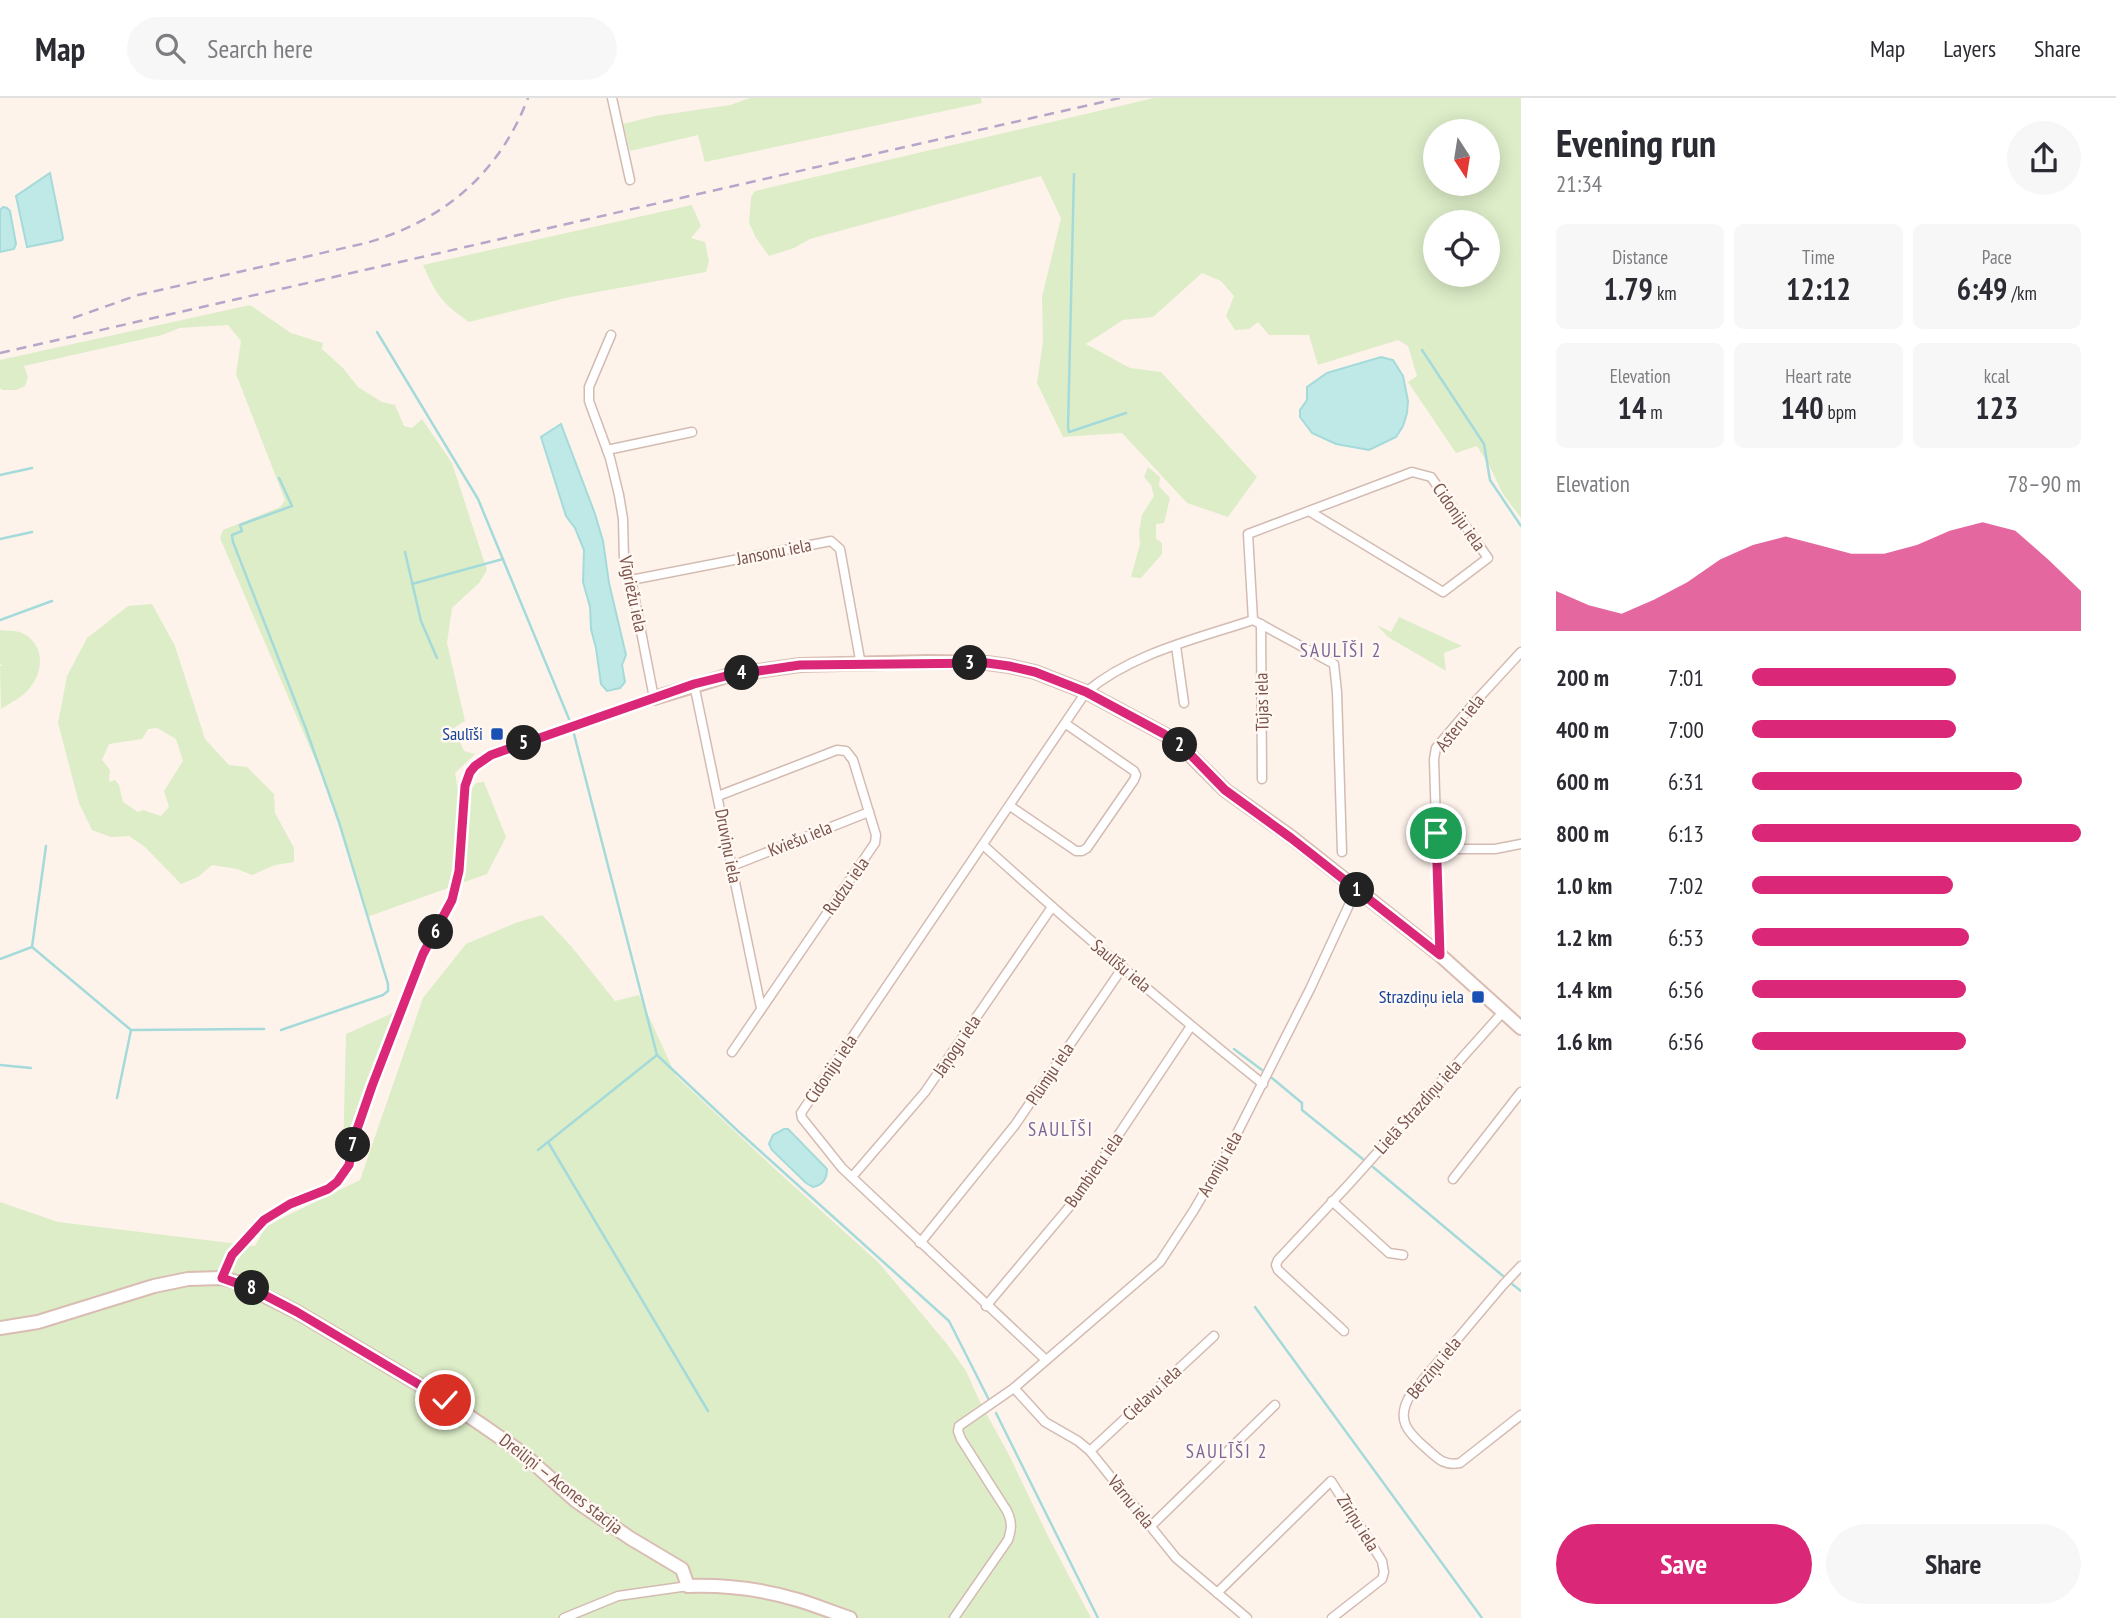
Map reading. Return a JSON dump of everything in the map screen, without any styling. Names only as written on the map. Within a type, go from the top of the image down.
[{"type":"street","points":[[612,98],[631,180]]},
{"type":"street","name":"Vīgriežu iela","points":[[611,335],[590,387],[589,401],[607,450],[623,519],[624,560],[632,580],[654,698]]},
{"type":"street","points":[[607,450],[692,432]]},
{"type":"street","name":"Cidoniju iela","points":[[1046,1360],[852,1177],[802,1118],[801,1113],[1086,692],[1137,660],[1257,622],[1248,534],[1412,472],[1431,477],[1488,558],[1443,592],[1309,511]]},
{"type":"street","name":"Jansonu iela","points":[[632,580],[831,541],[840,549],[861,664]]},
{"type":"street","points":[[1257,622],[1334,664],[1342,852]]},
{"type":"street","name":"Tūjas iela","points":[[1257,622],[1262,779]]},
{"type":"street","points":[[1176,646],[1184,703]]},
{"type":"street","name":"Asteru iela","points":[[1440,955],[1434,759],[1436,748],[1521,652]]},
{"type":"street","points":[[222,1278],[232,1255],[264,1220],[290,1204],[328,1189],[337,1182],[349,1165],[355,1135],[372,1086],[423,954],[452,900],[459,871],[465,786],[475,766],[491,755],[694,684],[763,669],[800,665],[936,663],[1009,666],[1035,672],[1086,692],[1180,744],[1225,790],[1291,838],[1440,955],[1521,1028]]},
{"type":"street","name":"Druviņu iela","points":[[694,684],[761,1008]]},
{"type":"street","points":[[1010,806],[1076,851],[1082,851],[1087,848],[1134,780],[1134,771],[1066,724]]},
{"type":"street","name":"Rudzu iela","points":[[718,796],[837,750],[846,751],[853,760],[876,835],[875,843],[732,1052]]},
{"type":"street","name":"Kviešu iela","points":[[732,866],[869,812]]},
{"type":"street","points":[[1436,849],[1495,849],[1521,844]]},
{"type":"street","name":"Saulīšu iela","points":[[983,845],[1191,1026],[1263,1084]]},
{"type":"street","name":"Aroniju iela","points":[[954,1618],[1008,1540],[1012,1529],[1012,1520],[1007,1510],[961,1439],[959,1426],[1014,1388],[1160,1262],[1200,1199],[1263,1084],[1356,890]]},
{"type":"street","name":"Jāņogu iela","points":[[852,1177],[925,1092],[1052,907]]},
{"type":"street","name":"Plūmju iela","points":[[920,1243],[1015,1125],[1123,967]]},
{"type":"street","name":"Lielā Strazdiņu iela","points":[[1344,1331],[1278,1270],[1278,1259],[1503,1012]]},
{"type":"street","name":"Bumbieru iela","points":[[986,1306],[1075,1200],[1191,1026]]},
{"type":"street","points":[[1453,1179],[1521,1092]]},
{"type":"street","points":[[1332,1200],[1389,1253],[1403,1255]]},
{"type":"street","name":"Bērziņu iela","points":[[1521,1266],[1411,1394],[1403,1413],[1405,1428],[1411,1436],[1443,1464],[1452,1465],[1460,1463],[1521,1415]]},
{"type":"street","name":"Dreiliņi — Acones stacija","points":[[0,1328],[38,1322],[155,1286],[188,1279],[222,1278],[253,1289],[297,1312],[482,1424],[521,1452],[576,1501],[682,1569],[688,1586]]},
{"type":"street","name":"Cielavu iela","points":[[1090,1451],[1214,1336]]},
{"type":"street","name":"Vārnu iela","points":[[1014,1388],[1045,1422],[1090,1451],[1176,1558],[1247,1618]]},
{"type":"street","points":[[1151,1526],[1275,1405]]},
{"type":"street","name":"Zīriņu iela","points":[[1217,1592],[1331,1480],[1382,1561],[1384,1572],[1382,1579],[1332,1618]]},
{"type":"street","points":[[564,1618],[618,1597],[710,1585],[747,1588],[775,1594],[850,1618]]},
{"type":"green space","points":[[750,98],[981,98],[982,103],[705,162],[698,135],[630,151],[623,124],[655,116],[730,105]]},
{"type":"green space","points":[[1154,98],[1521,98],[1521,518],[1503,494],[1477,446],[1456,453],[1408,382],[1417,376],[1408,346],[1398,340],[1318,365],[1309,335],[1269,335],[1258,322],[1249,329],[1235,330],[1226,316],[1234,296],[1221,281],[1202,273],[1153,317],[1123,320],[1086,344],[1130,368],[1161,372],[1257,477],[1228,517],[1187,503],[1122,433],[1063,437],[1037,383],[1043,341],[1042,297],[1061,218],[1041,176],[810,239],[794,248],[769,256],[749,223],[751,197],[755,191]]},
{"type":"green space","points":[[692,205],[701,226],[691,238],[705,242],[709,261],[706,272],[570,297],[469,322],[441,298],[423,265]]},
{"type":"green space","points":[[250,305],[291,333],[323,343],[322,349],[343,368],[358,387],[382,402],[395,405],[404,426],[412,428],[422,419],[452,463],[487,570],[479,583],[452,608],[447,643],[465,721],[454,728],[464,751],[475,754],[455,773],[458,790],[468,794],[476,783],[484,782],[506,837],[487,874],[367,917],[326,785],[220,538],[223,530],[280,507],[285,500],[236,374],[241,341],[228,325],[180,328],[162,335],[24,366],[28,377],[25,386],[16,390],[0,388],[0,360]]},
{"type":"green space","points":[[1148,467],[1160,477],[1159,486],[1170,498],[1164,523],[1156,524],[1156,539],[1162,543],[1162,554],[1141,578],[1131,577],[1140,544],[1142,515],[1154,496],[1151,485],[1144,477]]},
{"type":"green space","points":[[152,604],[175,646],[205,739],[229,765],[247,767],[274,794],[275,813],[294,848],[294,862],[275,865],[252,875],[237,869],[212,865],[198,877],[181,884],[145,847],[129,836],[111,837],[92,830],[79,803],[58,723],[67,676],[87,638],[128,606]],"holes":[[[157,728],[176,739],[183,761],[164,791],[169,807],[161,816],[143,810],[138,812],[123,802],[119,785],[115,780],[109,782],[110,770],[102,760],[109,744],[142,739],[148,729]]]},
{"type":"green space","points":[[1399,617],[1462,646],[1444,653],[1446,671],[1388,637],[1377,625],[1391,632]]},
{"type":"green space","points":[[0,630],[20,632],[30,638],[39,651],[40,659],[37,675],[28,690],[1,709],[0,666],[3,666],[0,664]]},
{"type":"green space","points":[[542,915],[615,1001],[639,995],[676,1076],[879,1263],[947,1344],[966,1371],[1091,1618],[0,1618],[0,1202],[58,1222],[255,1246],[266,1226],[360,1180],[423,998],[466,944],[515,923]]},
{"type":"green space","points":[[395,1012],[343,1154],[346,1034]]},
{"type":"water","points":[[50,173],[63,238],[27,247],[16,196]]},
{"type":"water","points":[[3,207],[10,211],[16,244],[14,249],[0,252],[0,210]]},
{"type":"water","points":[[1381,357],[1393,360],[1403,376],[1408,401],[1403,426],[1396,437],[1369,450],[1336,444],[1312,433],[1300,417],[1300,410],[1307,400],[1307,387],[1327,373]]},
{"type":"water","points":[[561,424],[603,541],[609,583],[626,655],[622,665],[625,682],[620,688],[607,691],[601,684],[591,629],[590,607],[583,582],[584,550],[575,528],[566,516],[541,437]]},
{"type":"water","points":[[788,1129],[827,1169],[825,1179],[819,1185],[813,1187],[806,1183],[772,1150],[769,1144],[773,1135]]},
{"type":"waterway","points":[[1074,174],[1069,432],[1126,413]]},
{"type":"waterway","points":[[377,332],[478,499],[569,719]]},
{"type":"waterway","points":[[1422,350],[1484,444],[1490,480],[1521,526]]},
{"type":"waterway","points":[[0,475],[32,468]]},
{"type":"waterway","points":[[279,478],[292,506],[240,525],[242,531],[232,535],[233,542],[339,822],[388,984],[388,991],[383,995],[281,1030]]},
{"type":"waterway","points":[[0,539],[32,532]]},
{"type":"waterway","points":[[405,552],[421,621],[437,658]]},
{"type":"waterway","points":[[412,584],[503,559]]},
{"type":"waterway","points":[[0,620],[52,601]]},
{"type":"waterway","points":[[574,734],[657,1055],[949,1321],[989,1400]]},
{"type":"waterway","points":[[0,959],[32,947],[46,846]]},
{"type":"waterway","points":[[32,947],[131,1030],[264,1029]]},
{"type":"waterway","points":[[117,1098],[131,1030]]},
{"type":"waterway","points":[[1234,1049],[1262,1070]]},
{"type":"waterway","points":[[538,1150],[657,1055]]},
{"type":"waterway","points":[[0,1065],[31,1068]]},
{"type":"waterway","points":[[1272,1078],[1302,1103],[1302,1110],[1364,1160]]},
{"type":"waterway","points":[[548,1142],[708,1411]]},
{"type":"waterway","points":[[1373,1167],[1503,1276]]},
{"type":"waterway","points":[[1512,1284],[1521,1291]]},
{"type":"waterway","points":[[1255,1307],[1482,1618]]},
{"type":"waterway","points":[[996,1413],[1098,1618]]},
{"type":"railway","points":[[73,318],[138,295],[366,243],[420,222],[465,191],[484,171],[501,150],[528,98]]},
{"type":"railway","points":[[0,353],[1120,98]]},
{"type":"place","name":"Saulīši","points":[[497,734]]},
{"type":"place","name":"Strazdiņu iela","points":[[1478,997]]},
{"type":"district","name":"SAULĪŠI 2","points":[[1341,650]]},
{"type":"district","name":"SAULĪŠI","points":[[1061,1129]]},
{"type":"district","name":"SAULĪŠI 2","points":[[1227,1451]]},
{"type":"route","points":[[445,1400],[297,1312],[253,1289],[222,1278],[232,1255],[264,1220],[290,1204],[328,1189],[337,1182],[349,1165],[355,1135],[372,1086],[423,954],[452,900],[459,871],[465,786],[475,766],[491,755],[694,684],[730,675],[800,665],[987,663],[1035,672],[1086,692],[1180,744],[1225,790],[1291,838],[1440,955],[1436,833]]}]
